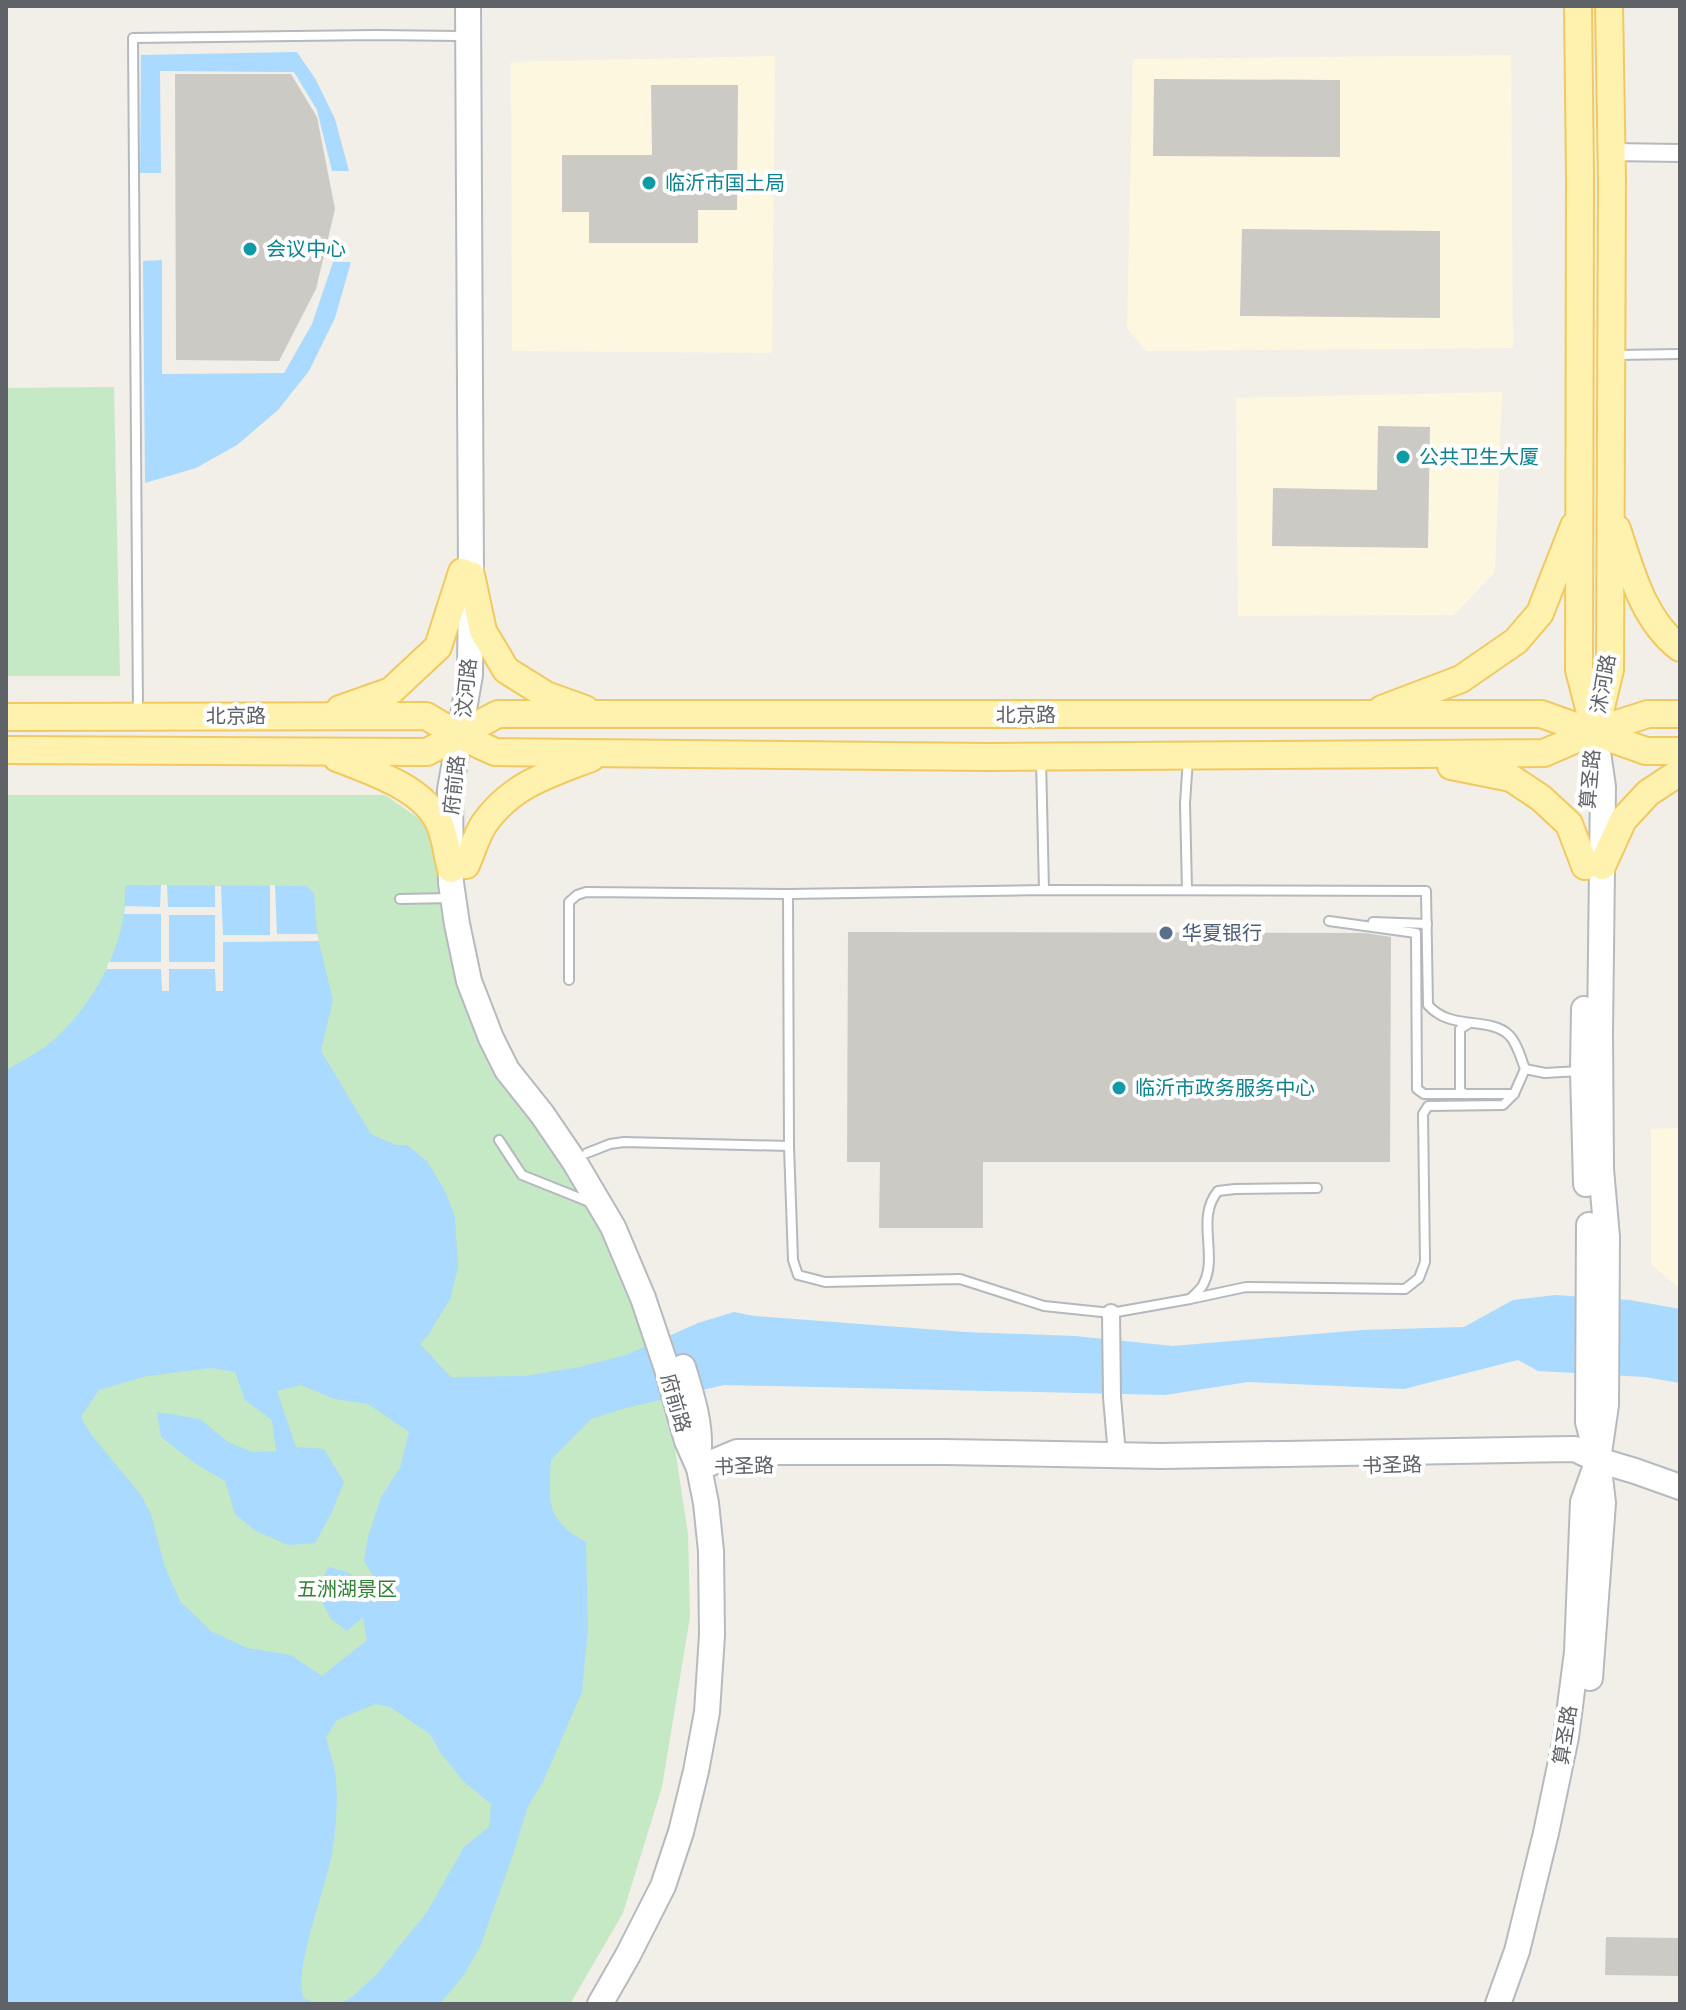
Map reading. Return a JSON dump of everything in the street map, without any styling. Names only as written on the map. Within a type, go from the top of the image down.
[{"type":"main road","name":"沭河路","points":[[1578,6],[1579,670],[1595,731]]},
{"type":"main road","name":"沭河路","points":[[1595,731],[1610,670],[1609,6]]},
{"type":"main road","points":[[1366,715],[1461,679],[1516,641],[1540,613],[1579,512]]},
{"type":"main road","points":[[1611,512],[1641,600],[1680,648]]},
{"type":"main road","points":[[466,574],[483,631],[506,670],[546,695],[604,716]]},
{"type":"main road","points":[[320,716],[391,691],[417,668],[438,647],[466,574]]},
{"type":"main road","name":"北京路","points":[[6,750],[427,752],[498,714],[1541,714],[1646,751],[1680,751]]},
{"type":"main road","name":"北京路","points":[[6,717],[426,716],[495,752],[1041,757],[1544,753],[1595,731],[1648,714],[1680,714]]},
{"type":"main road","points":[[323,752],[384,777],[421,798],[440,824],[458,867]]},
{"type":"main road","points":[[458,867],[483,825],[502,803],[532,780],[605,753]]},
{"type":"main road","points":[[1381,755],[1511,778],[1541,798],[1569,824],[1594,866],[1623,820],[1648,793],[1680,772]]},
{"type":"street","name":"汶河路","points":[[458,6],[466,574]]},
{"type":"street","name":"汶河路","points":[[460,736],[454,676],[466,574],[468,6]]},
{"type":"street","points":[[1611,152],[1680,153]]},
{"type":"street","name":"算圣路","points":[[1595,731],[1603,787],[1594,866],[1583,1071],[1584,1170],[1599,1238]]},
{"type":"street","name":"府前路","points":[[460,736],[450,790],[458,867],[453,898],[469,981],[507,1070],[566,1150],[601,1206],[650,1296]]},
{"type":"street","name":"算圣路","points":[[1515,2004],[1533,1956],[1562,1837],[1582,1740],[1593,1653],[1603,1503],[1598,1460],[1588,1422],[1598,1393],[1601,1169],[1594,866]]},
{"type":"street","name":"府前路","points":[[458,867],[466,882],[484,976],[505,1031],[520,1061],[587,1153],[627,1220],[688,1414],[700,1432],[699,1468],[693,1502],[697,1635],[692,1710],[681,1768],[649,1880],[582,2004]]},
{"type":"street","points":[[1111,1319],[1112,1397],[1117,1455]]},
{"type":"street","name":"书圣路","points":[[699,1468],[737,1452],[1337,1454],[1550,1448],[1575,1449],[1598,1460],[1680,1487]]},
{"type":"street","name":"算圣路","points":[[1498,2004],[1521,1937],[1566,1737],[1577,1652],[1583,1502],[1598,1460]]},
{"type":"street","name":"书圣路","points":[[699,1468],[740,1464],[1190,1468],[1636,1460],[1680,1475]]},
{"type":"street","name":"府前路","points":[[600,2004],[663,1886],[685,1817],[707,1712],[712,1635],[711,1551],[699,1468]]},
{"type":"lane","points":[[138,717],[133,38],[459,36]]},
{"type":"lane","points":[[1611,355],[1680,354]]},
{"type":"lane","points":[[1187,890],[1185,803],[1188,756]]},
{"type":"lane","points":[[1041,757],[1044,890]]},
{"type":"lane","points":[[569,980],[569,902],[586,892],[1426,891],[1428,1005],[1435,1013],[1506,1032],[1514,1041],[1525,1069],[1514,1094],[1503,1105],[1428,1106],[1423,1114],[1425,1262],[1419,1278],[1405,1289],[1246,1287],[1111,1319],[1044,1306],[960,1279],[825,1282],[798,1275],[793,1260],[789,1146],[788,894]]},
{"type":"lane","points":[[400,899],[453,898]]},
{"type":"lane","points":[[1427,924],[1329,921],[1416,933],[1417,1089],[1424,1094],[1514,1094]]},
{"type":"lane","points":[[1466,1095],[1460,1091],[1459,1040],[1460,1029],[1469,1023]]},
{"type":"lane","points":[[1525,1069],[1545,1073],[1583,1071]]},
{"type":"lane","points":[[499,1140],[522,1175],[601,1206]]},
{"type":"lane","points":[[587,1153],[624,1142],[789,1146]]},
{"type":"lane","points":[[1190,1299],[1202,1287],[1208,1271],[1207,1219],[1210,1200],[1218,1191],[1317,1188]]},
{"type":"shaded area","points":[[1511,55],[1513,348],[1146,351],[1127,328],[1133,59]]},
{"type":"shaded area","points":[[775,56],[772,353],[512,351],[511,62]]},
{"type":"shaded area","points":[[1502,392],[1495,572],[1454,615],[1238,616],[1236,398]]},
{"type":"shaded area","points":[[1680,1128],[1680,1289],[1651,1264],[1651,1129]]},
{"type":"green space","points":[[114,387],[120,676],[6,676],[6,388]]},
{"type":"green space","name":"五洲湖景区","points":[[6,795],[385,795],[424,822],[440,873],[455,974],[503,1084],[570,1173],[591,1215],[607,1231],[618,1272],[638,1312],[670,1416],[688,1534],[690,1617],[662,1787],[623,1913],[570,2004],[6,2004]]},
{"type":"water","points":[[297,52],[316,80],[335,119],[349,171],[332,171],[317,110],[294,72],[160,71],[161,173],[140,173],[141,55]]},
{"type":"water","points":[[162,260],[162,374],[284,373],[312,324],[333,262],[351,262],[335,318],[309,371],[278,410],[237,445],[196,468],[145,483],[143,261]]},
{"type":"water","name":"五洲湖景区","points":[[125,885],[306,886],[314,893],[317,934],[333,1000],[321,1051],[371,1134],[396,1145],[407,1145],[427,1161],[445,1191],[455,1217],[458,1268],[450,1299],[420,1344],[451,1377],[525,1376],[580,1367],[626,1355],[698,1323],[734,1312],[754,1316],[965,1332],[1075,1336],[1173,1346],[1362,1330],[1464,1327],[1513,1300],[1555,1295],[1630,1300],[1680,1309],[1680,1383],[1645,1377],[1538,1371],[1518,1360],[1404,1389],[1248,1382],[1165,1395],[724,1385],[591,1419],[551,1460],[550,1475],[550,1499],[556,1517],[563,1526],[586,1542],[588,1629],[582,1692],[543,1782],[528,1806],[480,1947],[463,1976],[440,2004],[339,2004],[352,1997],[376,1975],[427,1912],[464,1847],[489,1827],[491,1804],[463,1781],[430,1734],[390,1707],[375,1704],[337,1720],[326,1737],[336,1779],[336,1826],[329,1868],[306,1949],[302,1985],[304,1998],[316,2004],[6,2004],[6,1070],[57,1037],[91,997],[117,943],[123,918]],"holes":[[[212,1368],[235,1372],[245,1400],[272,1420],[276,1451],[252,1452],[228,1442],[200,1419],[157,1412],[161,1437],[196,1464],[225,1481],[235,1514],[256,1531],[288,1545],[315,1543],[344,1482],[324,1449],[296,1447],[277,1391],[301,1385],[335,1399],[368,1404],[409,1432],[400,1468],[381,1497],[368,1537],[364,1561],[378,1584],[363,1591],[350,1573],[329,1567],[316,1590],[331,1619],[347,1631],[363,1617],[367,1640],[322,1676],[291,1655],[247,1648],[211,1631],[180,1601],[164,1564],[151,1514],[141,1495],[90,1433],[81,1417],[99,1390],[147,1376]]]},
{"type":"pier","points":[[161,885],[167,885],[168,907],[215,907],[215,886],[221,886],[223,935],[270,935],[270,885],[275,885],[277,934],[317,934],[319,941],[223,942],[223,991],[216,991],[215,969],[169,969],[169,991],[162,991],[161,969],[106,969],[109,962],[161,962],[161,914],[124,914],[125,906],[160,907]],"holes":[[[169,915],[215,915],[215,962],[169,962]]]},
{"type":"building","name":"会议中心","points":[[175,74],[291,74],[317,117],[335,209],[316,289],[279,361],[176,360]]},
{"type":"building","points":[[1154,79],[1340,80],[1340,157],[1153,156]]},
{"type":"building","name":"临沂市国土局","points":[[651,85],[738,85],[737,210],[698,210],[698,243],[589,243],[589,212],[562,212],[562,155],[652,155]]},
{"type":"building","points":[[1242,229],[1440,231],[1440,318],[1240,316]]},
{"type":"building","name":"公共卫生大厦","points":[[1378,426],[1430,427],[1428,548],[1272,546],[1273,488],[1377,490]]},
{"type":"building","name":"临沂市政务服务中心","points":[[848,932],[1365,933],[1391,937],[1390,1162],[983,1162],[983,1228],[879,1228],[880,1162],[847,1162]]},
{"type":"building","points":[[1606,1937],[1680,1938],[1680,1976],[1605,1975]]},
{"type":"place","name":"临沂市国土局","points":[[649,183]]},
{"type":"place","name":"会议中心","points":[[250,249]]},
{"type":"place","name":"公共卫生大厦","points":[[1403,457]]},
{"type":"place","name":"华夏银行","points":[[1166,933]]},
{"type":"place","name":"临沂市政务服务中心","points":[[1119,1088]]}]
